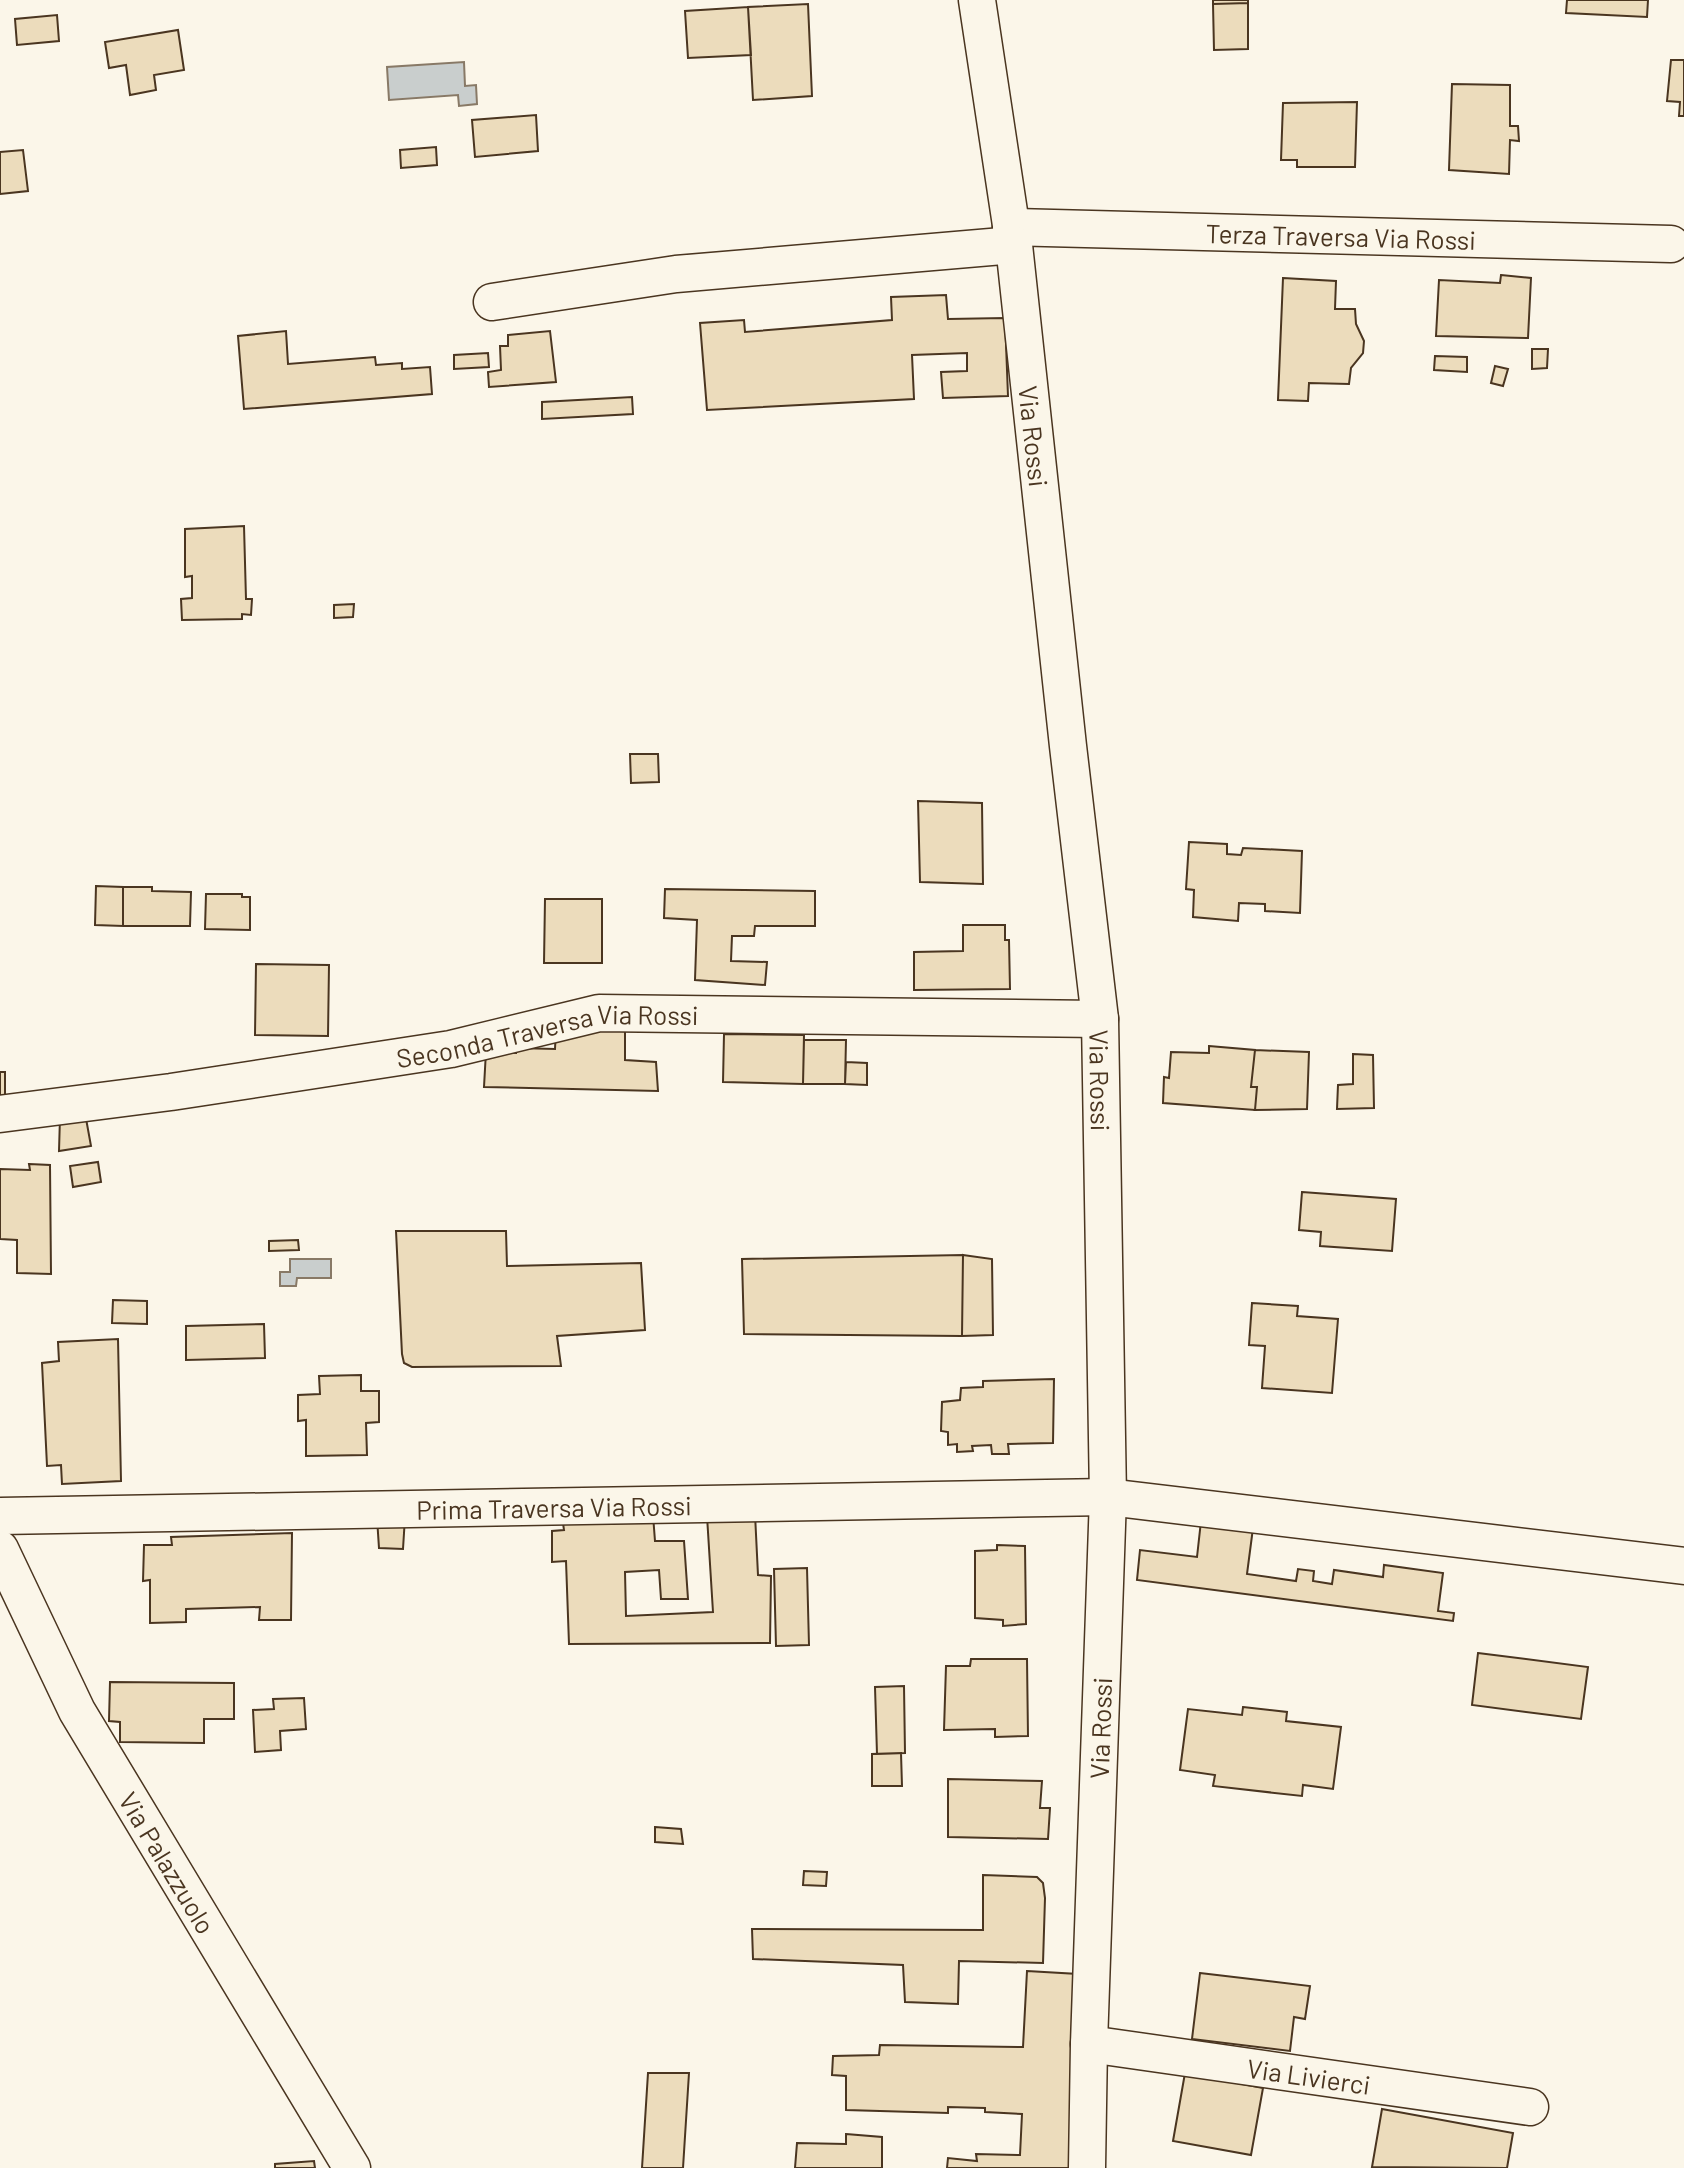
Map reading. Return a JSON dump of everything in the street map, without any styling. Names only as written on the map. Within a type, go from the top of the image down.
[{"type":"street","name":"Via Rossi","points":[[977,0],[1013,236],[1100,1019],[1108,1497],[1087,2168]]},
{"type":"street","name":"Terza Traversa Via Rossi","points":[[492,302],[676,274],[1013,236],[1671,244]]},
{"type":"street","name":"Seconda Traversa Via Rossi","points":[[0,1114],[171,1092],[451,1049],[599,1013],[1100,1019]]},
{"type":"street","name":"Prima Traversa Via Rossi","points":[[0,1516],[1108,1497],[1684,1566]]},
{"type":"street","name":"Via Palazzuolo","points":[[0,1549],[77,1711],[352,2168]]},
{"type":"street","name":"Via Livierci","points":[[1089,2044],[1530,2107]]},
{"type":"shaded area","points":[[464,62],[465,86],[476,85],[477,104],[459,106],[458,95],[389,100],[387,67]]},
{"type":"shaded area","points":[[290,1259],[331,1259],[331,1278],[297,1278],[296,1286],[280,1286],[280,1272],[290,1272]]},
{"type":"building","points":[[1213,0],[1248,0],[1248,3],[1213,4]]},
{"type":"building","points":[[1567,0],[1648,0],[1647,17],[1566,13]]},
{"type":"building","points":[[1248,3],[1248,49],[1214,50],[1213,4]]},
{"type":"building","points":[[808,4],[812,96],[753,100],[748,7]]},
{"type":"building","points":[[748,7],[751,55],[688,58],[685,11]]},
{"type":"building","points":[[57,15],[59,41],[17,45],[15,19]]},
{"type":"building","points":[[178,30],[184,70],[154,75],[156,90],[130,95],[126,65],[109,68],[105,42]]},
{"type":"building","points":[[1671,60],[1684,60],[1684,116],[1679,116],[1680,102],[1667,101]]},
{"type":"building","points":[[1452,84],[1510,85],[1510,126],[1518,126],[1519,141],[1510,140],[1509,174],[1449,170]]},
{"type":"building","points":[[1357,102],[1355,167],[1297,167],[1297,160],[1281,160],[1283,103]]},
{"type":"building","points":[[536,115],[538,151],[475,157],[472,120]]},
{"type":"building","points":[[436,147],[437,165],[401,168],[400,150]]},
{"type":"building","points":[[23,150],[28,191],[0,194],[0,152]]},
{"type":"building","points":[[1501,275],[1531,278],[1528,338],[1436,336],[1439,280],[1500,283]]},
{"type":"building","points":[[1283,278],[1336,281],[1335,309],[1355,309],[1356,324],[1364,341],[1363,353],[1351,368],[1349,384],[1309,383],[1308,401],[1278,400]]},
{"type":"building","points":[[946,295],[948,319],[1005,318],[1008,396],[943,398],[941,372],[967,371],[967,353],[912,355],[914,399],[707,410],[700,323],[744,320],[745,332],[892,320],[891,297]]},
{"type":"building","points":[[286,331],[288,364],[375,357],[376,365],[402,363],[402,369],[430,367],[432,394],[244,409],[238,336]]},
{"type":"building","points":[[550,331],[556,382],[489,387],[488,372],[501,370],[500,346],[508,346],[508,335]]},
{"type":"building","points":[[1532,349],[1548,349],[1547,368],[1532,369]]},
{"type":"building","points":[[488,353],[489,367],[454,369],[454,355]]},
{"type":"building","points":[[1435,356],[1467,357],[1467,372],[1434,370]]},
{"type":"building","points":[[1495,366],[1508,369],[1503,386],[1491,383]]},
{"type":"building","points":[[632,397],[633,414],[542,419],[542,402]]},
{"type":"building","points":[[244,526],[246,599],[252,599],[251,615],[242,614],[242,619],[182,620],[181,599],[192,598],[192,576],[185,577],[185,529]]},
{"type":"building","points":[[354,604],[353,617],[334,618],[334,605]]},
{"type":"building","points":[[630,754],[658,754],[659,782],[631,783]]},
{"type":"building","points":[[918,801],[982,803],[983,884],[920,882]]},
{"type":"building","points":[[1189,842],[1227,844],[1227,854],[1241,855],[1243,848],[1302,851],[1300,913],[1265,911],[1265,904],[1239,903],[1238,921],[1193,917],[1194,890],[1186,889]]},
{"type":"building","points":[[96,886],[123,887],[123,926],[95,925]]},
{"type":"building","points":[[123,887],[191,892],[190,926],[123,926]]},
{"type":"building","points":[[665,889],[815,891],[815,926],[755,926],[754,936],[732,936],[731,961],[767,962],[765,985],[695,980],[697,920],[664,918]]},
{"type":"building","points":[[206,894],[242,894],[242,897],[250,897],[250,930],[205,929]]},
{"type":"building","points":[[545,899],[602,899],[602,963],[544,963]]},
{"type":"building","points":[[963,925],[1005,925],[1005,940],[1009,940],[1010,989],[914,990],[914,952],[963,951]]},
{"type":"building","points":[[256,964],[329,965],[328,1036],[255,1035]]},
{"type":"building","points":[[625,1024],[625,1060],[656,1062],[658,1091],[484,1087],[486,1051],[516,1053],[516,1048],[555,1049],[556,1028]]},
{"type":"building","points":[[724,1034],[804,1035],[803,1084],[723,1082]]},
{"type":"building","points":[[804,1040],[846,1040],[845,1084],[803,1084]]},
{"type":"building","points":[[1209,1046],[1255,1050],[1251,1087],[1257,1087],[1255,1110],[1163,1103],[1164,1077],[1169,1078],[1171,1052],[1209,1053]]},
{"type":"building","points":[[1255,1050],[1309,1052],[1307,1109],[1255,1110],[1257,1087],[1251,1087]]},
{"type":"building","points":[[1353,1054],[1373,1055],[1374,1108],[1337,1109],[1338,1085],[1353,1084]]},
{"type":"building","points":[[846,1062],[867,1063],[867,1085],[845,1084]]},
{"type":"building","points":[[0,1072],[5,1072],[5,1103],[0,1103]]},
{"type":"building","points":[[85,1113],[91,1146],[59,1151],[60,1117]]},
{"type":"building","points":[[98,1162],[101,1182],[73,1187],[70,1166]]},
{"type":"building","points":[[29,1164],[50,1165],[51,1274],[17,1273],[17,1240],[0,1239],[0,1169],[30,1170]]},
{"type":"building","points":[[1302,1192],[1396,1199],[1392,1251],[1320,1246],[1321,1232],[1299,1230]]},
{"type":"building","points":[[396,1231],[506,1231],[507,1266],[641,1263],[645,1330],[557,1336],[561,1366],[412,1367],[404,1363],[402,1354]]},
{"type":"building","points":[[298,1240],[299,1250],[269,1251],[269,1241]]},
{"type":"building","points":[[963,1255],[992,1259],[993,1335],[962,1336]]},
{"type":"building","points":[[963,1255],[962,1336],[744,1334],[742,1259]]},
{"type":"building","points":[[113,1300],[147,1301],[147,1324],[112,1323]]},
{"type":"building","points":[[1252,1303],[1298,1306],[1297,1316],[1338,1319],[1332,1393],[1262,1388],[1265,1346],[1249,1345]]},
{"type":"building","points":[[264,1324],[265,1358],[186,1360],[186,1326]]},
{"type":"building","points":[[118,1339],[121,1481],[62,1484],[61,1465],[47,1466],[42,1363],[59,1361],[58,1342]]},
{"type":"building","points":[[361,1375],[361,1391],[379,1391],[379,1422],[366,1423],[367,1455],[306,1456],[306,1420],[298,1421],[298,1395],[320,1394],[319,1376]]},
{"type":"building","points":[[1054,1379],[1053,1443],[1008,1444],[1009,1454],[992,1454],[991,1445],[972,1446],[973,1451],[957,1452],[957,1444],[948,1445],[948,1432],[941,1431],[942,1402],[960,1400],[961,1388],[983,1387],[983,1381]]},
{"type":"building","points":[[755,1514],[758,1575],[771,1576],[770,1643],[569,1644],[566,1561],[552,1562],[552,1531],[564,1530],[562,1516],[653,1515],[655,1541],[684,1541],[688,1599],[661,1599],[659,1570],[625,1572],[626,1616],[713,1612],[707,1516]]},
{"type":"building","points":[[405,1517],[403,1549],[379,1548],[377,1518]]},
{"type":"building","points":[[1201,1521],[1253,1528],[1247,1574],[1296,1581],[1298,1569],[1314,1571],[1313,1581],[1332,1584],[1334,1570],[1383,1577],[1384,1565],[1443,1573],[1438,1611],[1454,1613],[1453,1621],[1137,1580],[1140,1550],[1197,1557]]},
{"type":"building","points":[[292,1533],[291,1620],[259,1620],[260,1607],[186,1609],[186,1622],[150,1623],[150,1580],[143,1581],[144,1545],[172,1545],[171,1537]]},
{"type":"building","points":[[997,1545],[1025,1546],[1026,1624],[1003,1626],[1003,1620],[975,1618],[975,1551],[997,1550]]},
{"type":"building","points":[[807,1568],[809,1645],[776,1646],[774,1569]]},
{"type":"building","points":[[1478,1653],[1588,1667],[1581,1719],[1472,1705]]},
{"type":"building","points":[[971,1659],[1027,1659],[1028,1736],[995,1737],[995,1729],[944,1730],[946,1666],[970,1666]]},
{"type":"building","points":[[110,1682],[234,1683],[234,1719],[204,1719],[204,1743],[120,1742],[120,1722],[109,1721]]},
{"type":"building","points":[[904,1686],[905,1753],[877,1754],[875,1687]]},
{"type":"building","points":[[304,1698],[306,1729],[280,1731],[281,1750],[255,1752],[253,1710],[274,1709],[273,1699]]},
{"type":"building","points":[[1243,1707],[1287,1712],[1286,1721],[1341,1727],[1333,1789],[1303,1785],[1302,1796],[1213,1786],[1215,1775],[1180,1770],[1188,1709],[1242,1715]]},
{"type":"building","points":[[901,1753],[902,1786],[872,1786],[872,1754]]},
{"type":"building","points":[[948,1779],[1042,1781],[1040,1808],[1050,1808],[1048,1839],[948,1837]]},
{"type":"building","points":[[655,1827],[681,1829],[683,1844],[655,1842]]},
{"type":"building","points":[[804,1871],[827,1872],[826,1886],[803,1885]]},
{"type":"building","points":[[983,1875],[1037,1877],[1043,1883],[1043,1963],[959,1961],[958,2004],[905,2002],[903,1965],[753,1959],[752,1929],[983,1930]]},
{"type":"building","points":[[1027,1971],[1078,1974],[1069,2168],[947,2168],[948,2158],[977,2161],[976,2154],[1020,2155],[1022,2114],[985,2112],[985,2108],[948,2107],[948,2113],[846,2110],[846,2076],[832,2075],[833,2056],[879,2055],[880,2045],[1023,2047]]},
{"type":"building","points":[[1200,1973],[1310,1986],[1305,2019],[1294,2017],[1290,2051],[1192,2039]]},
{"type":"building","points":[[648,2073],[689,2073],[683,2168],[642,2168]]},
{"type":"building","points":[[1185,2073],[1263,2088],[1251,2155],[1173,2141]]},
{"type":"building","points":[[1382,2109],[1513,2133],[1507,2168],[1372,2167]]},
{"type":"building","points":[[846,2134],[882,2137],[882,2168],[795,2168],[797,2143],[846,2144]]},
{"type":"building","points":[[314,2161],[315,2168],[275,2168],[275,2164]]}]
